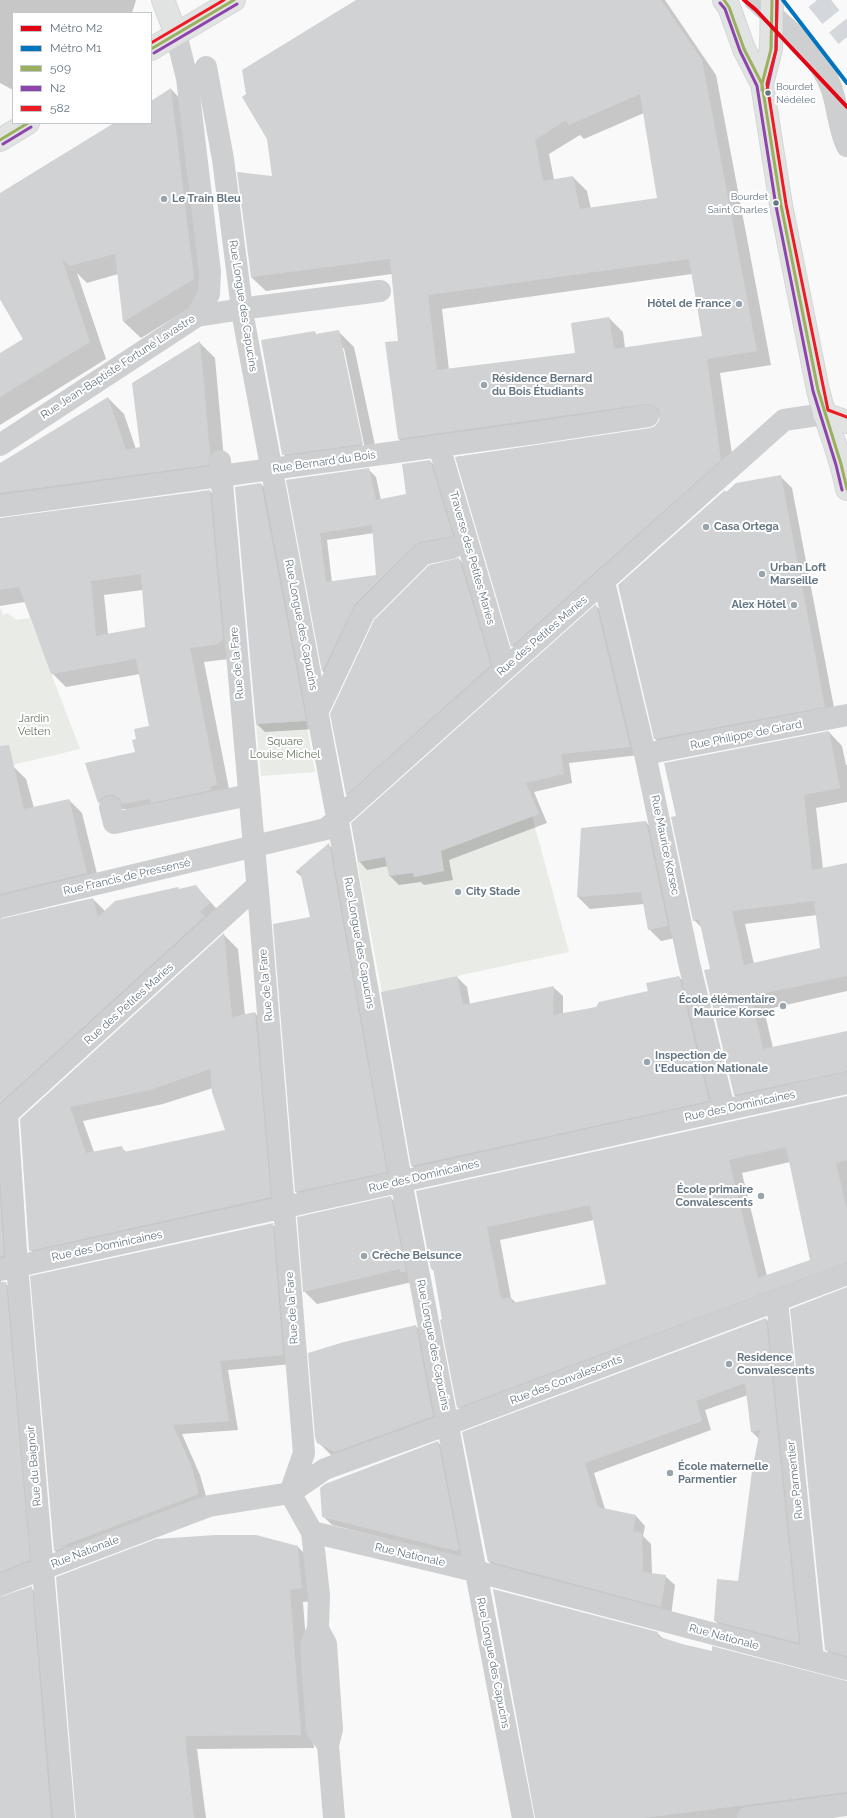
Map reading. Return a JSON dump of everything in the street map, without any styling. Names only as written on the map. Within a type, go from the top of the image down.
[{"type":"main road","points":[[163,0],[176,34]]},
{"type":"main road","points":[[152,48],[234,0]]},
{"type":"main road","points":[[724,0],[729,7],[744,49],[762,84],[781,205],[824,414],[844,474],[847,489]]},
{"type":"main road","points":[[762,84],[771,48],[772,8]]},
{"type":"main road","points":[[0,140],[26,124]]},
{"type":"main road","points":[[824,414],[847,422]]},
{"type":"street","points":[[755,0],[772,8],[799,38],[819,64],[831,87],[847,146]]},
{"type":"street","name":"Rue Jean-Baptiste Fortuné Lavastre","points":[[0,445],[197,316],[209,294],[210,272],[187,78],[176,34]]},
{"type":"street","name":"Rue Longue des Capucins","points":[[206,67],[223,159],[242,310],[337,819],[402,1181],[523,1818]]},
{"type":"street","points":[[197,316],[380,291]]},
{"type":"street","name":"Rue des Petites Maries","points":[[254,846],[326,829],[784,420],[824,414]]},
{"type":"street","name":"Rue Bernard du Bois","points":[[0,506],[221,468],[271,469],[648,416]]},
{"type":"street","name":"Traverse des Petites Maries","points":[[439,446],[505,669]]},
{"type":"street","name":"Rue de la Fare","points":[[221,468],[285,1208],[304,1453],[290,1493]]},
{"type":"street","points":[[317,713],[364,612],[423,554],[452,548]]},
{"type":"street","name":"Rue Maurice Korsec","points":[[604,582],[645,754],[689,963],[724,1109]]},
{"type":"street","name":"Rue Philippe de Girard","points":[[645,754],[846,721]]},
{"type":"street","points":[[110,807],[114,823],[249,795]]},
{"type":"street","name":"Rue Francis de Pressensé","points":[[0,907],[254,846]]},
{"type":"street","name":"Rue des Petites Maries","points":[[4,1117],[257,886]]},
{"type":"street","name":"Rue des Dominicaines","points":[[8,1268],[847,1083]]},
{"type":"street","name":"Rue du Baignoir","points":[[4,1117],[8,1268],[42,1569],[64,1818]]},
{"type":"street","name":"Rue des Convalescents","points":[[290,1493],[325,1468],[449,1424],[847,1274]]},
{"type":"street","name":"Rue Parmentier","points":[[777,1301],[813,1660]]},
{"type":"street","points":[[290,1493],[312,1532],[319,1595],[318,1629],[311,1645],[317,1730],[328,1745],[334,1818]]},
{"type":"street","name":"Rue Nationale","points":[[0,1585],[209,1506],[290,1493]]},
{"type":"street","name":"Rue Nationale","points":[[312,1532],[475,1571],[847,1669]]},
{"type":"street","points":[[748,1818],[847,1805]]},
{"type":"green space","name":"Jardin Velten","points":[[0,608],[3,615],[8,613],[16,620],[30,618],[80,749],[0,768]]},
{"type":"green space","name":"Square Louise Michel","points":[[306,721],[315,772],[261,776],[256,724]]},
{"type":"green space","name":"City Stade","points":[[532,816],[569,952],[382,992],[357,862],[385,857],[389,876],[413,871],[415,877],[444,871],[441,851]]},
{"type":"building","points":[[356,0],[661,0],[702,60],[757,351],[707,359],[721,460],[511,647],[455,457],[650,428],[655,426],[659,421],[660,414],[658,409],[653,405],[646,404],[398,439],[385,342],[398,341],[390,259],[251,277],[237,172],[272,176],[267,139],[242,97],[246,94],[242,70]],"holes":[[[640,94],[657,198],[580,209],[573,176],[543,181],[535,140],[566,120],[569,125]],[[689,259],[702,336],[614,349],[609,317],[571,323],[575,353],[437,370],[428,295]]]},
{"type":"building","points":[[171,88],[194,279],[123,322],[115,254],[69,266],[62,259],[90,342],[0,397],[0,353],[23,339],[0,299],[0,193],[112,124],[152,124],[152,100]]},
{"type":"building","points":[[339,330],[363,444],[282,455],[261,340],[315,331],[316,334]]},
{"type":"building","points":[[200,341],[210,454],[208,465],[0,493],[0,463],[108,397],[126,450],[140,447],[132,383]]},
{"type":"building","points":[[430,460],[453,536],[420,542],[415,545],[355,604],[322,672],[286,480],[369,468],[376,500],[406,494],[402,464]],"holes":[[[372,525],[376,575],[326,582],[320,533]]]},
{"type":"building","points":[[781,475],[825,707],[654,739],[618,585],[725,490],[725,493],[736,483]]},
{"type":"building","points":[[261,483],[306,721],[256,724],[235,487]]},
{"type":"building","points":[[210,490],[223,640],[215,645],[190,648],[217,785],[210,787],[211,790],[151,803],[150,799],[122,804],[119,798],[113,795],[107,795],[98,803],[85,763],[135,752],[132,740],[136,739],[134,729],[149,726],[136,659],[51,674],[19,587],[0,590],[0,518]],"holes":[[[141,574],[145,627],[96,636],[91,581]]]},
{"type":"building","points":[[459,558],[491,665],[346,795],[330,714],[374,620],[429,565]]},
{"type":"building","points":[[596,604],[630,747],[561,754],[564,774],[526,783],[539,814],[441,851],[444,871],[414,877],[413,873],[389,876],[385,857],[358,862],[351,823]]},
{"type":"building","points":[[829,731],[840,788],[804,795],[812,870],[847,863],[847,976],[751,996],[763,1049],[847,1031],[847,1071],[734,1095],[704,970],[710,969],[699,919],[693,921],[671,817],[676,816],[664,763]],"holes":[[[814,901],[820,948],[744,965],[732,911]]]},
{"type":"building","points":[[9,745],[24,809],[69,799],[87,873],[0,894],[0,746]]},
{"type":"building","points":[[646,821],[668,926],[648,930],[641,892],[577,897],[581,828]]},
{"type":"building","points":[[329,843],[387,1172],[295,1192],[273,924],[310,917],[300,871],[295,872]]},
{"type":"building","points":[[196,885],[210,903],[200,912],[205,916],[0,1103],[0,919],[93,898],[98,917],[115,901],[178,887],[179,889]]},
{"type":"building","points":[[224,933],[232,1017],[255,1012],[271,1197],[29,1251],[20,1119]],"holes":[[[210,1069],[212,1092],[225,1130],[124,1152],[122,1146],[86,1153],[70,1107],[150,1090]]]},
{"type":"building","points":[[457,976],[463,1005],[554,986],[553,1015],[596,1007],[599,1002],[648,991],[646,983],[679,976],[709,1101],[411,1166],[381,992]]},
{"type":"building","points":[[847,1096],[847,1160],[836,1163],[847,1210],[847,1262],[457,1408],[440,1320],[442,1319],[433,1268],[431,1269],[416,1191]],"holes":[[[786,1147],[810,1260],[758,1278],[729,1160]],[[590,1205],[606,1284],[512,1303],[511,1297],[501,1299],[487,1227]]]},
{"type":"building","points":[[391,1196],[406,1272],[401,1272],[400,1269],[303,1292],[297,1217]]},
{"type":"building","points":[[0,1198],[4,1256],[0,1257]]},
{"type":"building","points":[[273,1223],[283,1355],[220,1361],[229,1421],[173,1425],[191,1465],[199,1494],[62,1546],[68,1546],[54,1551],[30,1276]]},
{"type":"building","points":[[0,1282],[6,1282],[30,1560],[0,1572]]},
{"type":"building","points":[[847,1287],[847,1656],[825,1650],[790,1309]]},
{"type":"building","points":[[766,1318],[799,1643],[714,1621],[717,1579],[738,1581],[752,1471],[760,1430],[751,1432],[745,1383],[696,1401],[702,1421],[585,1463],[598,1507],[636,1515],[633,1531],[642,1533],[643,1572],[666,1575],[661,1607],[488,1561],[462,1432]]},
{"type":"building","points":[[416,1325],[433,1416],[335,1452],[317,1443],[315,1437],[308,1353],[344,1342]]},
{"type":"building","points":[[438,1441],[459,1549],[456,1551],[322,1517],[320,1488],[325,1484]]},
{"type":"building","points":[[215,1535],[256,1535],[298,1546],[302,1588],[290,1590],[301,1735],[185,1736],[194,1818],[76,1818],[56,1577],[156,1539]]},
{"type":"building","points":[[32,1586],[51,1818],[0,1818],[0,1597]]},
{"type":"building","points":[[493,1589],[658,1632],[657,1636],[682,1644],[712,1651],[712,1646],[847,1681],[847,1792],[644,1818],[535,1818]]},
{"type":"tunnel","points":[[817,0],[847,37]]},
{"type":"metro line","name":"M2","points":[[744,0],[756,10],[847,107]]},
{"type":"metro line","name":"M1","points":[[783,0],[847,83]]},
{"type":"transit line","name":"582","points":[[152,42],[224,0]]},
{"type":"transit line","name":"509","points":[[152,48],[234,0]]},
{"type":"transit line","name":"509","points":[[724,0],[729,7],[744,49],[762,84],[781,205],[818,390],[841,464],[847,489]]},
{"type":"transit line","name":"509","points":[[762,90],[762,84],[771,49],[772,0]]},
{"type":"transit line","name":"N2","points":[[767,90],[776,50],[777,0]]},
{"type":"transit line","name":"582","points":[[777,0],[776,50],[767,84],[786,204],[828,410],[847,417]]},
{"type":"transit line","name":"N2","points":[[720,3],[725,9],[740,51],[757,86],[776,206],[813,391],[836,465],[842,490]]},
{"type":"transit line","name":"N2","points":[[154,53],[237,4]]},
{"type":"transit line","name":"509","points":[[0,140],[26,124]]},
{"type":"transit line","name":"N2","points":[[3,144],[31,127]]},
{"type":"place","name":"Bourdet Nédélec","points":[[768,93]]},
{"type":"place","name":"Le Train Bleu","points":[[164,199]]},
{"type":"place","name":"Bourdet Saint Charles","points":[[776,203]]},
{"type":"place","name":"Hôtel de France","points":[[739,304]]},
{"type":"place","name":"Résidence Bernard du Bois Étudiants","points":[[484,385]]},
{"type":"place","name":"Casa Ortega","points":[[706,527]]},
{"type":"place","name":"Urban Loft Marseille","points":[[762,574]]},
{"type":"place","name":"Alex Hôtel","points":[[794,605]]},
{"type":"place","name":"City Stade","points":[[458,892]]},
{"type":"place","name":"École élémentaire Maurice Korsec","points":[[783,1006]]},
{"type":"place","name":"Inspection de l'Education Nationale","points":[[647,1062]]},
{"type":"place","name":"École primaire Convalescents","points":[[761,1196]]},
{"type":"place","name":"Crèche Belsunce","points":[[364,1256]]},
{"type":"place","name":"Residence Convalescents","points":[[729,1364]]},
{"type":"place","name":"École maternelle Parmentier","points":[[670,1473]]}]
